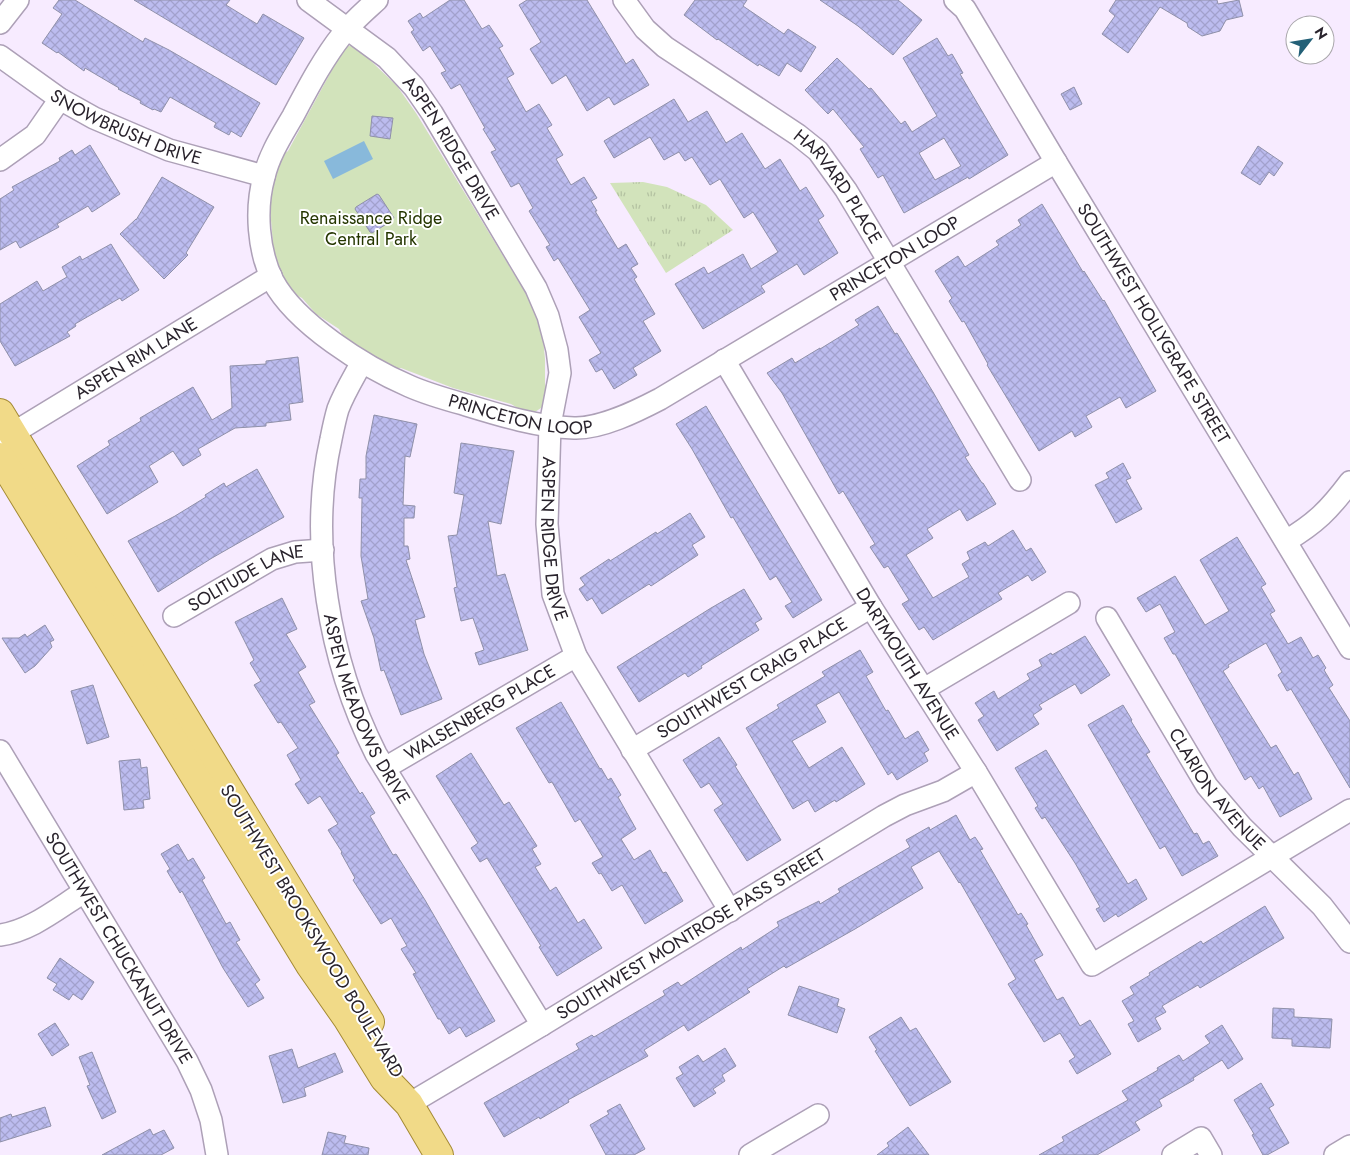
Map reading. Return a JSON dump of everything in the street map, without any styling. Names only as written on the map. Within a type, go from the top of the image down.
[{"type":"main road","name":"SOUTHWEST BROOKSWOOD BOULEVARD","points":[[3,436],[310,965],[347,1018],[384,1078],[409,1104],[439,1155]]},
{"type":"street","points":[[0,23],[18,0]]},
{"type":"street","name":"ASPEN RIDGE DRIVE","points":[[308,0],[386,58],[414,87],[432,113],[536,288],[548,316],[557,350],[560,373],[550,425],[547,524],[548,556],[553,594],[576,656],[730,911]]},
{"type":"street","name":"PRINCETON LOOP","points":[[377,0],[348,28],[329,54],[274,150],[264,176],[260,201],[262,246],[271,276],[282,294],[297,311],[319,330],[362,362],[409,386],[498,415],[576,428],[606,422],[635,412],[660,399],[1056,162]]},
{"type":"street","name":"HARVARD PLACE","points":[[624,0],[645,29],[665,47],[798,135],[818,151],[846,190],[890,261],[1020,480]]},
{"type":"street","name":"SOUTHWEST HOLLYGRAPE STREET","points":[[955,0],[966,9],[1056,162],[1350,648]]},
{"type":"street","name":"SNOWBRUSH DRIVE","points":[[0,56],[60,99],[94,118],[159,146],[264,176]]},
{"type":"street","points":[[0,160],[35,135],[60,99]]},
{"type":"street","name":"ASPEN RIM LANE","points":[[3,436],[271,276]]},
{"type":"street","name":"DARTMOUTH AVENUE","points":[[724,360],[871,607],[976,772],[1092,965],[1274,857]]},
{"type":"street","name":"ASPEN MEADOWS DRIVE","points":[[362,362],[338,409],[325,466],[322,508],[323,550],[328,602],[340,661],[361,722],[385,768],[542,1025]]},
{"type":"street","points":[[1286,541],[1308,528],[1329,509],[1350,482]]},
{"type":"street","name":"SOLITUDE LANE","points":[[174,616],[272,559],[295,552],[323,550]]},
{"type":"street","points":[[924,689],[1068,603]]},
{"type":"street","name":"SOUTHWEST CRAIG PLACE","points":[[632,750],[871,607]]},
{"type":"street","name":"CLARION AVENUE","points":[[1107,618],[1207,786],[1242,827],[1322,906],[1350,942]]},
{"type":"street","name":"WALSENBERG PLACE","points":[[385,768],[576,656]]},
{"type":"street","name":"SOUTHWEST CHUCKANUT DRIVE","points":[[0,750],[187,1060],[201,1090],[211,1120],[217,1155]]},
{"type":"street","name":"SOUTHWEST MONTROSE PASS STREET","points":[[409,1104],[884,816],[905,805],[948,788],[976,772]]},
{"type":"street","points":[[1274,857],[1350,810]]},
{"type":"street","points":[[0,935],[13,933],[34,923],[84,892]]},
{"type":"street","points":[[750,1155],[818,1115]]},
{"type":"street","points":[[1172,1155],[1206,1146]]},
{"type":"street","points":[[1335,1155],[1350,1146]]},
{"type":"green space","name":"Renaissance Ridge Central Park","points":[[347,46],[364,52],[397,86],[416,113],[530,300],[543,337],[545,384],[548,393],[546,401],[535,412],[526,413],[511,404],[453,388],[401,368],[392,368],[344,338],[339,329],[316,314],[302,298],[292,293],[281,277],[271,250],[273,243],[270,209],[267,201],[279,157],[288,151],[334,66],[338,54]]},
{"type":"green space","points":[[643,182],[667,187],[706,205],[733,230],[666,273],[610,183]]},
{"type":"water","points":[[364,141],[373,159],[333,179],[324,161]]},
{"type":"building","points":[[59,0],[75,0],[143,42],[145,38],[169,50],[260,103],[241,137],[231,131],[229,135],[214,127],[216,123],[170,97],[161,112],[153,110],[85,68],[84,71],[42,43],[62,14],[53,8]]},
{"type":"building","points":[[134,0],[230,0],[226,5],[257,24],[263,14],[304,38],[276,85]]},
{"type":"building","points":[[450,0],[464,0],[482,29],[489,25],[503,46],[499,48],[514,74],[507,78],[526,112],[539,104],[552,125],[547,128],[563,155],[556,159],[571,185],[584,177],[597,198],[591,201],[597,211],[595,211],[618,249],[626,244],[638,264],[631,268],[637,277],[634,279],[655,314],[643,321],[661,351],[633,368],[637,375],[614,389],[602,369],[596,372],[589,360],[601,353],[579,317],[590,310],[558,258],[554,261],[546,247],[550,245],[529,211],[533,208],[519,183],[511,187],[491,152],[496,150],[460,84],[451,89],[441,73],[446,71],[430,46],[423,51],[411,32],[414,30],[408,21],[420,13],[423,18]]},
{"type":"building","points":[[527,0],[587,0],[626,64],[633,59],[649,85],[614,105],[609,97],[587,111],[566,75],[552,84],[530,49],[541,42],[519,5]]},
{"type":"building","points":[[695,0],[747,0],[743,6],[784,34],[788,29],[816,47],[801,72],[787,63],[779,76],[759,64],[758,66],[717,40],[684,15]]},
{"type":"building","points":[[820,0],[898,0],[922,20],[893,55],[858,26]]},
{"type":"building","points":[[1116,0],[1217,0],[1218,4],[1239,0],[1243,16],[1226,20],[1220,31],[1202,36],[1188,27],[1187,23],[1160,7],[1128,53],[1102,34],[1115,16],[1109,11]]},
{"type":"building","points":[[937,38],[948,56],[952,54],[963,73],[960,74],[1008,155],[969,179],[968,177],[904,213],[883,175],[878,178],[860,149],[864,147],[833,109],[828,114],[805,90],[837,58],[869,89],[871,88],[901,124],[905,121],[912,132],[937,116],[903,58]],"holes":[[[944,138],[961,166],[935,180],[919,153]]]},
{"type":"building","points":[[1074,87],[1082,104],[1070,110],[1061,94]]},
{"type":"building","points":[[674,99],[688,122],[707,111],[726,143],[742,133],[765,169],[780,159],[800,191],[806,187],[824,216],[818,220],[838,253],[804,275],[797,264],[761,286],[765,292],[703,329],[675,284],[704,267],[708,274],[743,254],[751,269],[778,252],[753,212],[744,218],[720,179],[710,185],[692,157],[685,161],[679,152],[664,160],[650,137],[614,158],[604,141]]},
{"type":"building","points":[[372,116],[393,118],[390,139],[370,136]]},
{"type":"building","points":[[90,145],[120,194],[92,212],[88,206],[57,224],[59,227],[20,248],[16,241],[0,250],[0,199],[14,190],[12,187],[60,161],[59,158],[72,150],[75,155]]},
{"type":"building","points":[[1258,146],[1283,163],[1274,176],[1269,172],[1260,185],[1241,173]]},
{"type":"building","points":[[162,177],[214,207],[186,253],[188,255],[164,279],[120,234],[136,220]]},
{"type":"building","points":[[377,194],[394,218],[372,233],[355,209]]},
{"type":"building","points":[[1042,204],[1083,272],[1104,300],[1156,391],[1126,408],[1120,397],[1086,416],[1092,427],[1075,437],[1072,431],[1039,451],[987,365],[964,321],[962,322],[949,301],[952,298],[935,271],[958,256],[965,267],[999,245],[996,241],[1021,225],[1018,220]]},
{"type":"building","points":[[111,244],[139,290],[122,301],[120,298],[75,324],[76,326],[67,332],[70,336],[15,366],[0,341],[0,304],[37,281],[43,291],[67,277],[62,267],[80,256],[82,260]]},
{"type":"building","points":[[878,306],[933,392],[969,455],[965,457],[996,504],[967,521],[960,509],[927,529],[933,538],[906,555],[933,598],[969,577],[962,564],[970,559],[967,552],[985,542],[988,546],[1013,530],[1026,551],[1031,548],[1046,572],[1032,581],[1028,575],[998,593],[1002,599],[933,640],[924,627],[919,630],[902,604],[909,600],[888,566],[884,568],[870,547],[875,544],[843,491],[839,494],[782,393],[767,373],[792,358],[795,363],[820,349],[859,325],[855,320]]},
{"type":"building","points":[[298,357],[303,402],[289,404],[291,420],[266,423],[266,426],[235,428],[198,449],[201,455],[183,466],[173,451],[149,466],[158,482],[107,514],[77,466],[110,445],[108,441],[141,421],[140,418],[193,387],[212,420],[232,408],[230,366],[266,364],[266,361]]},
{"type":"building","points":[[706,406],[822,600],[793,618],[785,606],[792,602],[776,576],[770,580],[676,424]]},
{"type":"building","points":[[374,415],[417,424],[410,457],[405,456],[403,505],[415,506],[414,518],[404,518],[404,546],[408,546],[410,559],[406,560],[425,617],[415,620],[424,654],[442,699],[401,715],[384,670],[381,671],[374,638],[361,601],[368,599],[361,556],[362,498],[359,498],[360,479],[366,479],[366,456]]},
{"type":"building","points":[[461,443],[514,451],[501,524],[488,521],[497,576],[505,574],[528,650],[479,665],[475,653],[484,650],[473,618],[461,621],[454,588],[457,587],[448,536],[457,535],[464,495],[454,493]]},
{"type":"building","points":[[1123,463],[1131,478],[1126,480],[1142,509],[1116,523],[1095,485],[1109,478],[1106,473]]},
{"type":"building","points":[[257,469],[284,517],[212,558],[158,592],[128,541],[175,516],[206,497],[205,495],[224,483],[226,487]]},
{"type":"building","points":[[690,513],[705,537],[692,545],[698,555],[651,586],[649,584],[602,614],[592,598],[587,601],[579,589],[585,585],[580,578],[609,559],[610,561]]},
{"type":"building","points":[[1237,537],[1266,584],[1261,587],[1275,611],[1270,614],[1288,644],[1301,637],[1313,658],[1318,655],[1333,685],[1329,688],[1350,721],[1350,788],[1291,689],[1287,691],[1278,675],[1282,672],[1266,643],[1228,665],[1229,667],[1223,671],[1271,748],[1276,745],[1294,775],[1298,772],[1312,799],[1280,817],[1263,786],[1259,789],[1251,776],[1245,780],[1175,654],[1173,654],[1164,638],[1175,632],[1160,604],[1146,612],[1137,598],[1175,576],[1205,625],[1229,611],[1200,560]]},
{"type":"building","points":[[744,589],[762,619],[755,623],[759,630],[701,666],[702,668],[688,677],[685,673],[639,702],[617,667]]},
{"type":"building","points":[[282,598],[297,629],[286,634],[306,667],[298,672],[315,702],[309,705],[339,753],[336,755],[360,794],[362,792],[375,813],[370,816],[393,855],[396,854],[425,900],[495,1021],[466,1037],[460,1027],[449,1034],[440,1019],[438,1019],[413,974],[416,973],[401,949],[407,946],[391,918],[381,924],[353,880],[355,878],[342,852],[328,830],[338,824],[320,796],[308,804],[295,784],[301,780],[287,755],[298,748],[281,722],[278,723],[254,685],[261,681],[250,663],[254,660],[235,622]]},
{"type":"building","points":[[45,625],[54,640],[50,642],[52,647],[35,666],[25,673],[2,638],[19,638],[25,634],[27,637]]},
{"type":"building","points":[[1085,636],[1110,675],[1081,694],[1075,684],[1039,705],[1042,709],[1033,715],[1039,724],[997,751],[978,720],[984,716],[975,703],[994,691],[998,699],[1030,679],[1027,674],[1042,666],[1039,660],[1051,653],[1052,655]]},
{"type":"building","points":[[860,650],[873,672],[866,676],[886,711],[888,710],[905,739],[918,731],[929,750],[924,753],[928,761],[897,780],[892,772],[888,775],[839,692],[816,705],[826,722],[792,741],[809,768],[842,747],[865,784],[836,802],[835,800],[815,812],[808,800],[793,809],[746,728],[779,708],[777,705],[825,676],[822,672]]},
{"type":"building","points":[[93,685],[109,737],[87,744],[71,691]]},
{"type":"building","points":[[561,702],[600,769],[608,780],[611,778],[621,795],[618,797],[636,829],[621,839],[634,860],[650,850],[663,873],[666,872],[683,901],[645,924],[622,885],[612,891],[601,873],[599,874],[592,863],[603,857],[580,819],[575,822],[552,782],[549,783],[516,728]]},
{"type":"building","points":[[1123,705],[1150,752],[1146,754],[1194,834],[1197,833],[1203,844],[1209,841],[1218,856],[1182,876],[1165,846],[1160,849],[1088,725]]},
{"type":"building","points":[[719,737],[781,840],[747,861],[714,810],[723,804],[709,783],[701,788],[683,760]]},
{"type":"building","points":[[1046,750],[1128,884],[1136,879],[1147,899],[1118,917],[1116,914],[1104,922],[1096,909],[1100,907],[1075,863],[1045,817],[1042,819],[1035,808],[1038,806],[1015,768]]},
{"type":"building","points":[[471,753],[504,805],[509,802],[537,846],[532,849],[541,864],[535,867],[550,891],[556,887],[578,923],[584,919],[602,948],[557,976],[539,947],[541,946],[487,858],[480,862],[471,848],[478,843],[436,776]]},
{"type":"building","points":[[140,759],[141,768],[147,767],[150,799],[143,800],[144,808],[124,810],[119,761]]},
{"type":"building","points":[[956,815],[970,840],[975,837],[983,849],[980,850],[1018,915],[1021,913],[1028,924],[1026,925],[1043,955],[1034,960],[1057,1000],[1063,997],[1080,1026],[1090,1020],[1111,1054],[1077,1074],[1069,1061],[1075,1057],[1060,1033],[1044,1042],[1008,984],[1016,979],[960,882],[939,851],[911,867],[923,888],[786,968],[784,966],[747,989],[750,992],[688,1031],[684,1025],[644,1050],[648,1056],[568,1100],[569,1102],[540,1119],[539,1117],[504,1137],[484,1103],[579,1049],[576,1044],[592,1035],[594,1037],[665,995],[663,991],[678,982],[681,986],[741,947],[742,950],[779,926],[777,922],[819,901],[820,904],[840,892],[838,889],[910,847],[906,840],[929,827],[930,830]]},
{"type":"building","points":[[178,844],[188,861],[193,858],[205,878],[202,880],[226,924],[230,922],[240,940],[236,942],[260,980],[255,984],[264,998],[248,1007],[223,968],[182,891],[180,893],[167,871],[170,869],[161,854]]},
{"type":"building","points":[[1265,906],[1284,938],[1200,988],[1198,985],[1162,1006],[1166,1012],[1155,1018],[1161,1029],[1138,1042],[1128,1024],[1134,1021],[1122,1001],[1134,994],[1130,987],[1201,941],[1203,944]]},
{"type":"building","points":[[60,958],[94,982],[82,1000],[73,994],[69,1000],[53,990],[57,984],[47,978]]},
{"type":"building","points":[[799,986],[839,999],[837,1006],[845,1009],[837,1033],[788,1015]]},
{"type":"building","points":[[1273,1008],[1294,1009],[1294,1017],[1332,1019],[1330,1048],[1292,1046],[1292,1039],[1272,1038]]},
{"type":"building","points":[[901,1017],[910,1031],[916,1028],[951,1082],[910,1106],[875,1051],[877,1050],[869,1037]]},
{"type":"building","points":[[55,1023],[69,1045],[52,1056],[38,1034]]},
{"type":"building","points":[[1222,1025],[1243,1059],[1228,1069],[1222,1060],[1193,1078],[1194,1080],[1159,1100],[1162,1106],[1135,1122],[1140,1130],[1097,1155],[1039,1155],[1064,1141],[1062,1137],[1128,1100],[1122,1091],[1158,1070],[1157,1068],[1179,1055],[1183,1061],[1210,1043],[1205,1036]]},
{"type":"building","points":[[725,1048],[736,1066],[722,1075],[725,1081],[713,1089],[716,1093],[694,1107],[676,1078],[683,1074],[679,1067],[698,1055],[703,1062]]},
{"type":"building","points":[[292,1049],[298,1068],[335,1053],[343,1072],[304,1088],[306,1096],[283,1103],[269,1056]]},
{"type":"building","points":[[92,1052],[116,1112],[102,1119],[87,1086],[90,1085],[79,1057]]},
{"type":"building","points":[[1261,1083],[1274,1105],[1269,1108],[1289,1143],[1267,1155],[1263,1155],[1252,1135],[1254,1134],[1234,1100]]},
{"type":"building","points":[[620,1104],[645,1149],[634,1155],[606,1155],[590,1125],[609,1114],[607,1111]]},
{"type":"building","points":[[45,1107],[51,1126],[0,1142],[0,1118],[11,1114],[12,1117]]},
{"type":"building","points":[[908,1127],[929,1155],[877,1155],[889,1146],[887,1143]]},
{"type":"building","points":[[150,1129],[153,1135],[164,1130],[174,1148],[161,1155],[102,1155]]},
{"type":"building","points":[[328,1132],[346,1136],[344,1143],[369,1148],[368,1155],[322,1155]]}]
